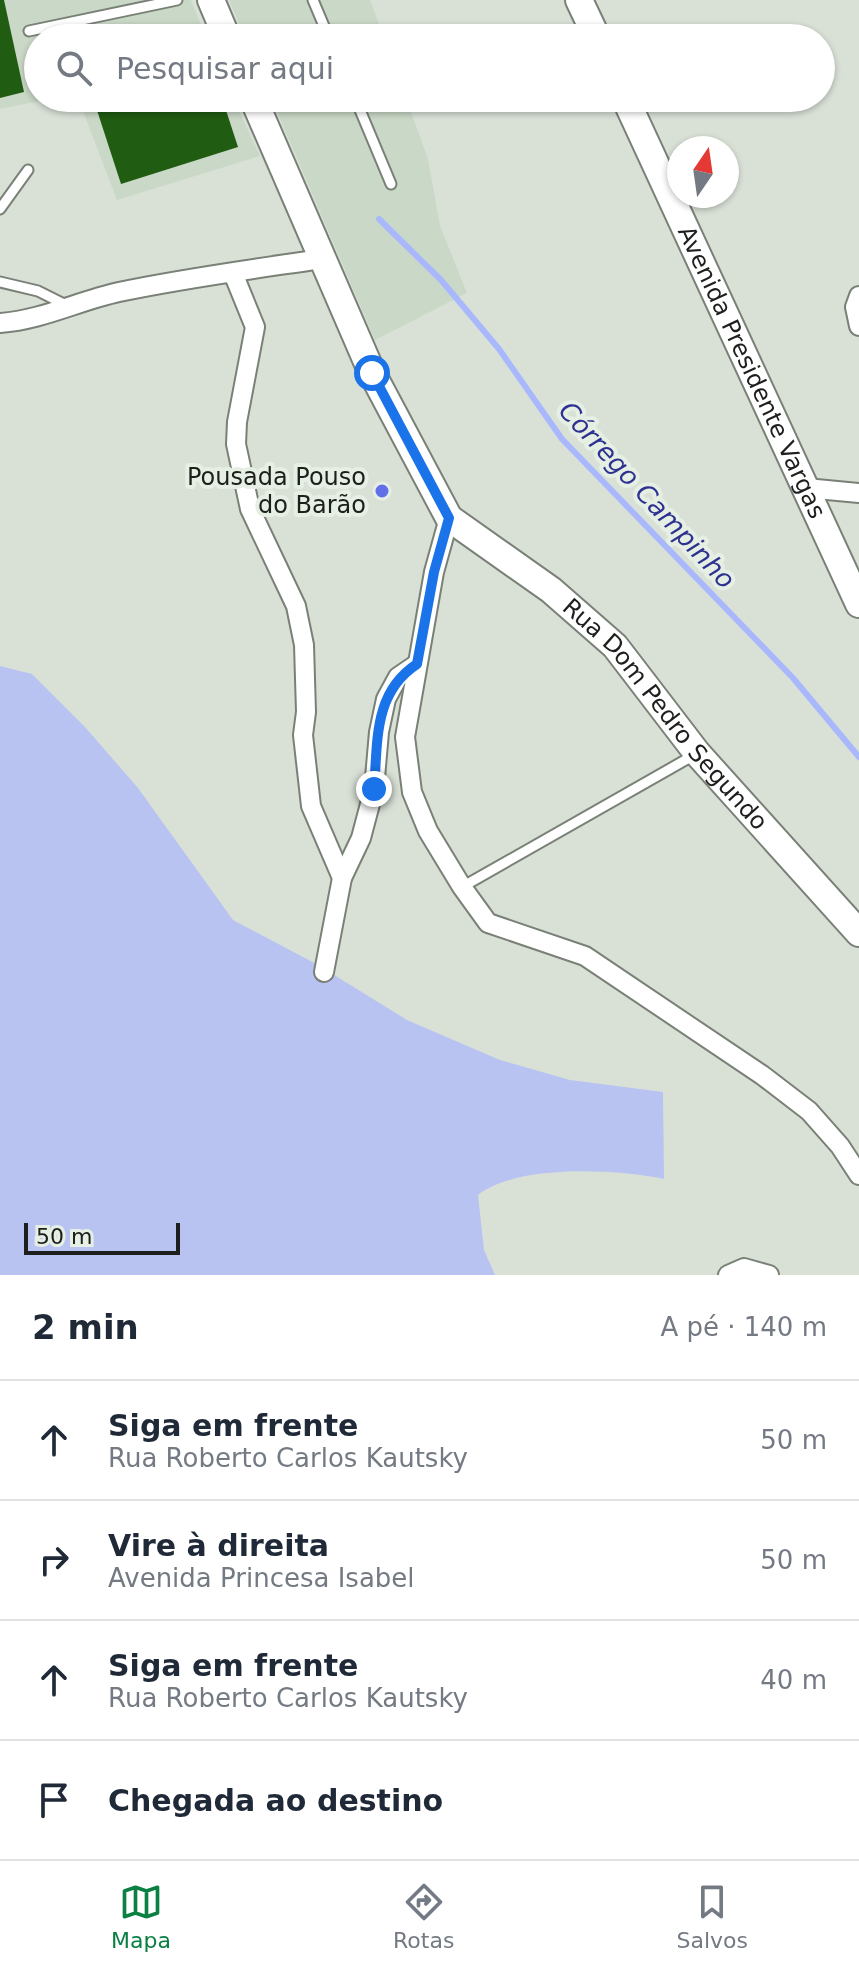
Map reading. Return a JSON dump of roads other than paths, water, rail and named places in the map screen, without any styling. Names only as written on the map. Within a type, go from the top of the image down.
[{"type":"street","points":[[211,0],[221,24]]},
{"type":"street","points":[[579,0],[590,24]]},
{"type":"street","points":[[259,112],[372,373],[449,518],[434,572],[405,737],[412,792],[428,831],[488,923],[585,956],[762,1075],[809,1111],[840,1146],[859,1175]]},
{"type":"street","name":"Avenida Presidente Vargas","points":[[631,112],[859,604]]},
{"type":"street","points":[[0,323],[30,321],[66,305],[321,259]]},
{"type":"street","points":[[233,273],[255,327],[237,422],[236,444],[250,509],[296,606],[304,645],[306,712],[303,735],[309,792],[342,878]]},
{"type":"street","points":[[859,296],[855,307],[859,326]]},
{"type":"street","points":[[806,488],[859,493]]},
{"type":"street","name":"Rua Dom Pedro Segundo","points":[[449,518],[551,590],[615,646],[697,753],[859,933]]},
{"type":"street","points":[[324,972],[342,878],[361,838],[374,789],[379,732],[386,699],[398,677],[417,664]]},
{"type":"street","points":[[728,1275],[744,1268],[769,1275]]},
{"type":"lane","points":[[62,24],[177,0]]},
{"type":"lane","points":[[313,0],[323,24]]},
{"type":"lane","points":[[361,112],[391,184]]},
{"type":"lane","points":[[0,209],[28,170]]},
{"type":"lane","points":[[0,282],[38,291],[66,305]]},
{"type":"lane","points":[[462,887],[697,753]]},
{"type":"waterway","name":"Córrego Campinho","points":[[379,219],[441,280],[499,349],[562,439],[793,678],[859,757]]},
{"type":"place","name":"Pousada Pouso do Barão","points":[[382,491]]}]
